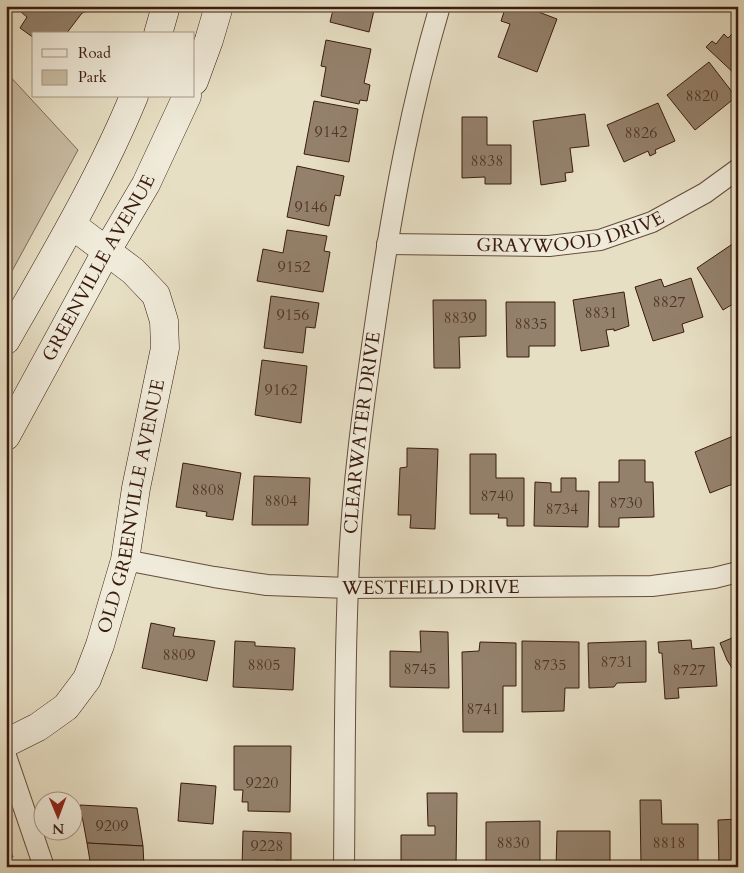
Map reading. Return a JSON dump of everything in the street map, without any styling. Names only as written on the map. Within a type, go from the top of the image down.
[{"type":"main road","points":[[159,32],[166,6]]},
{"type":"main road","points":[[195,78],[219,6]]},
{"type":"main road","points":[[6,340],[72,225],[133,98]]},
{"type":"main road","name":"GREENVILLE AVENUE","points":[[6,436],[106,252],[146,184],[185,98]]},
{"type":"main road","name":"OLD GREENVILLE AVENUE","points":[[6,743],[38,728],[66,707],[87,679],[100,645],[125,560],[137,480],[165,348],[164,321],[156,294],[133,271],[72,225]]},
{"type":"street","name":"CLEARWATER DRIVE","points":[[344,867],[348,588],[355,479],[362,410],[402,156],[440,6]]},
{"type":"street","name":"GRAYWOOD DRIVE","points":[[387,244],[549,246],[600,240],[652,222],[705,193],[738,169]]},
{"type":"street","name":"WESTFIELD DRIVE","points":[[125,560],[214,578],[267,585],[348,588],[652,586],[714,578],[738,572]]},
{"type":"street","points":[[6,756],[42,866]]},
{"type":"green space","points":[[6,72],[78,150],[12,271],[6,272]]},
{"type":"building","points":[[20,6],[96,6],[94,9],[82,13],[68,32],[32,32],[32,37],[20,28],[27,17],[21,12]]},
{"type":"building","points":[[334,6],[375,6],[369,32],[330,22]]},
{"type":"building","points":[[506,6],[523,6],[557,19],[537,72],[498,57],[510,24],[501,21]]},
{"type":"building","points":[[738,28],[738,77],[706,47],[712,41],[716,44],[724,34],[728,38]]},
{"type":"building","points":[[326,40],[371,49],[364,83],[370,85],[367,101],[360,100],[359,104],[321,96],[326,67],[321,66]]},
{"type":"building","points":[[709,62],[736,97],[695,130],[667,95]]},
{"type":"building","points":[[314,101],[358,109],[349,162],[304,154]]},
{"type":"building","points":[[658,103],[675,141],[655,150],[656,153],[650,156],[648,151],[624,162],[607,125]]},
{"type":"building","points":[[585,114],[589,146],[570,148],[573,172],[565,173],[566,181],[541,185],[533,121]]},
{"type":"building","points":[[462,117],[487,117],[487,145],[511,145],[511,184],[485,184],[485,177],[462,178]]},
{"type":"building","points":[[297,166],[344,176],[340,196],[335,195],[329,226],[287,217]]},
{"type":"building","points":[[287,230],[327,236],[324,251],[330,252],[323,292],[257,281],[263,249],[283,253]]},
{"type":"building","points":[[737,241],[738,301],[723,310],[697,268]]},
{"type":"building","points":[[691,278],[703,317],[682,324],[684,332],[653,341],[635,287],[661,279],[664,287]]},
{"type":"building","points":[[624,292],[629,326],[614,331],[614,329],[606,330],[609,346],[581,351],[573,300]]},
{"type":"building","points":[[271,296],[319,303],[315,328],[306,327],[303,353],[264,348]]},
{"type":"building","points":[[433,300],[486,300],[486,336],[459,337],[460,368],[434,368]]},
{"type":"building","points":[[506,302],[555,302],[555,346],[529,346],[529,357],[507,357]]},
{"type":"building","points":[[262,360],[307,366],[301,423],[255,415]]},
{"type":"building","points":[[738,434],[738,482],[710,493],[695,452]]},
{"type":"building","points":[[407,448],[438,449],[435,529],[410,528],[411,515],[398,515],[400,468],[407,467]]},
{"type":"building","points":[[470,454],[496,454],[496,478],[524,478],[524,526],[507,526],[507,518],[498,518],[499,514],[470,514]]},
{"type":"building","points":[[619,460],[645,460],[645,482],[653,482],[654,517],[619,518],[619,527],[599,527],[599,482],[619,482]]},
{"type":"building","points":[[183,463],[241,473],[233,520],[206,516],[207,512],[176,507]]},
{"type":"building","points":[[254,476],[310,478],[308,525],[252,525]]},
{"type":"building","points":[[561,478],[576,478],[576,491],[589,491],[588,527],[534,526],[535,482],[551,483],[551,492],[561,492]]},
{"type":"building","points":[[151,623],[175,628],[173,636],[215,641],[207,681],[142,668]]},
{"type":"building","points":[[735,629],[738,629],[737,676],[727,660],[720,643],[732,638]]},
{"type":"building","points":[[420,631],[448,632],[449,688],[390,687],[390,651],[421,652]]},
{"type":"building","points":[[691,640],[692,649],[714,647],[717,686],[678,688],[679,698],[665,699],[662,653],[659,653],[658,642]]},
{"type":"building","points":[[235,641],[255,642],[255,646],[295,648],[293,690],[233,687]]},
{"type":"building","points":[[522,641],[579,642],[579,688],[565,688],[564,711],[522,712]]},
{"type":"building","points":[[646,641],[646,682],[617,683],[614,687],[589,688],[588,643]]},
{"type":"building","points":[[480,642],[516,643],[516,686],[503,686],[503,732],[463,732],[462,652],[479,651]]},
{"type":"building","points":[[234,746],[291,746],[290,812],[248,811],[248,802],[242,802],[243,790],[234,790]]},
{"type":"building","points":[[181,783],[216,786],[213,824],[178,821]]},
{"type":"building","points":[[427,793],[457,793],[456,867],[401,867],[401,835],[435,835],[435,826],[428,826]]},
{"type":"building","points":[[640,800],[661,800],[662,824],[698,824],[698,862],[684,862],[684,867],[641,867]]},
{"type":"building","points":[[82,805],[137,808],[143,846],[87,843]]},
{"type":"building","points":[[738,819],[738,867],[719,867],[718,820]]},
{"type":"building","points":[[540,821],[540,864],[486,867],[486,822]]},
{"type":"building","points":[[243,831],[291,833],[291,861],[276,860],[275,867],[242,867]]},
{"type":"building","points":[[557,831],[610,831],[610,864],[581,864],[581,867],[556,867]]},
{"type":"building","points":[[6,837],[13,857],[6,859]]},
{"type":"building","points":[[87,843],[143,846],[144,867],[91,867]]}]
